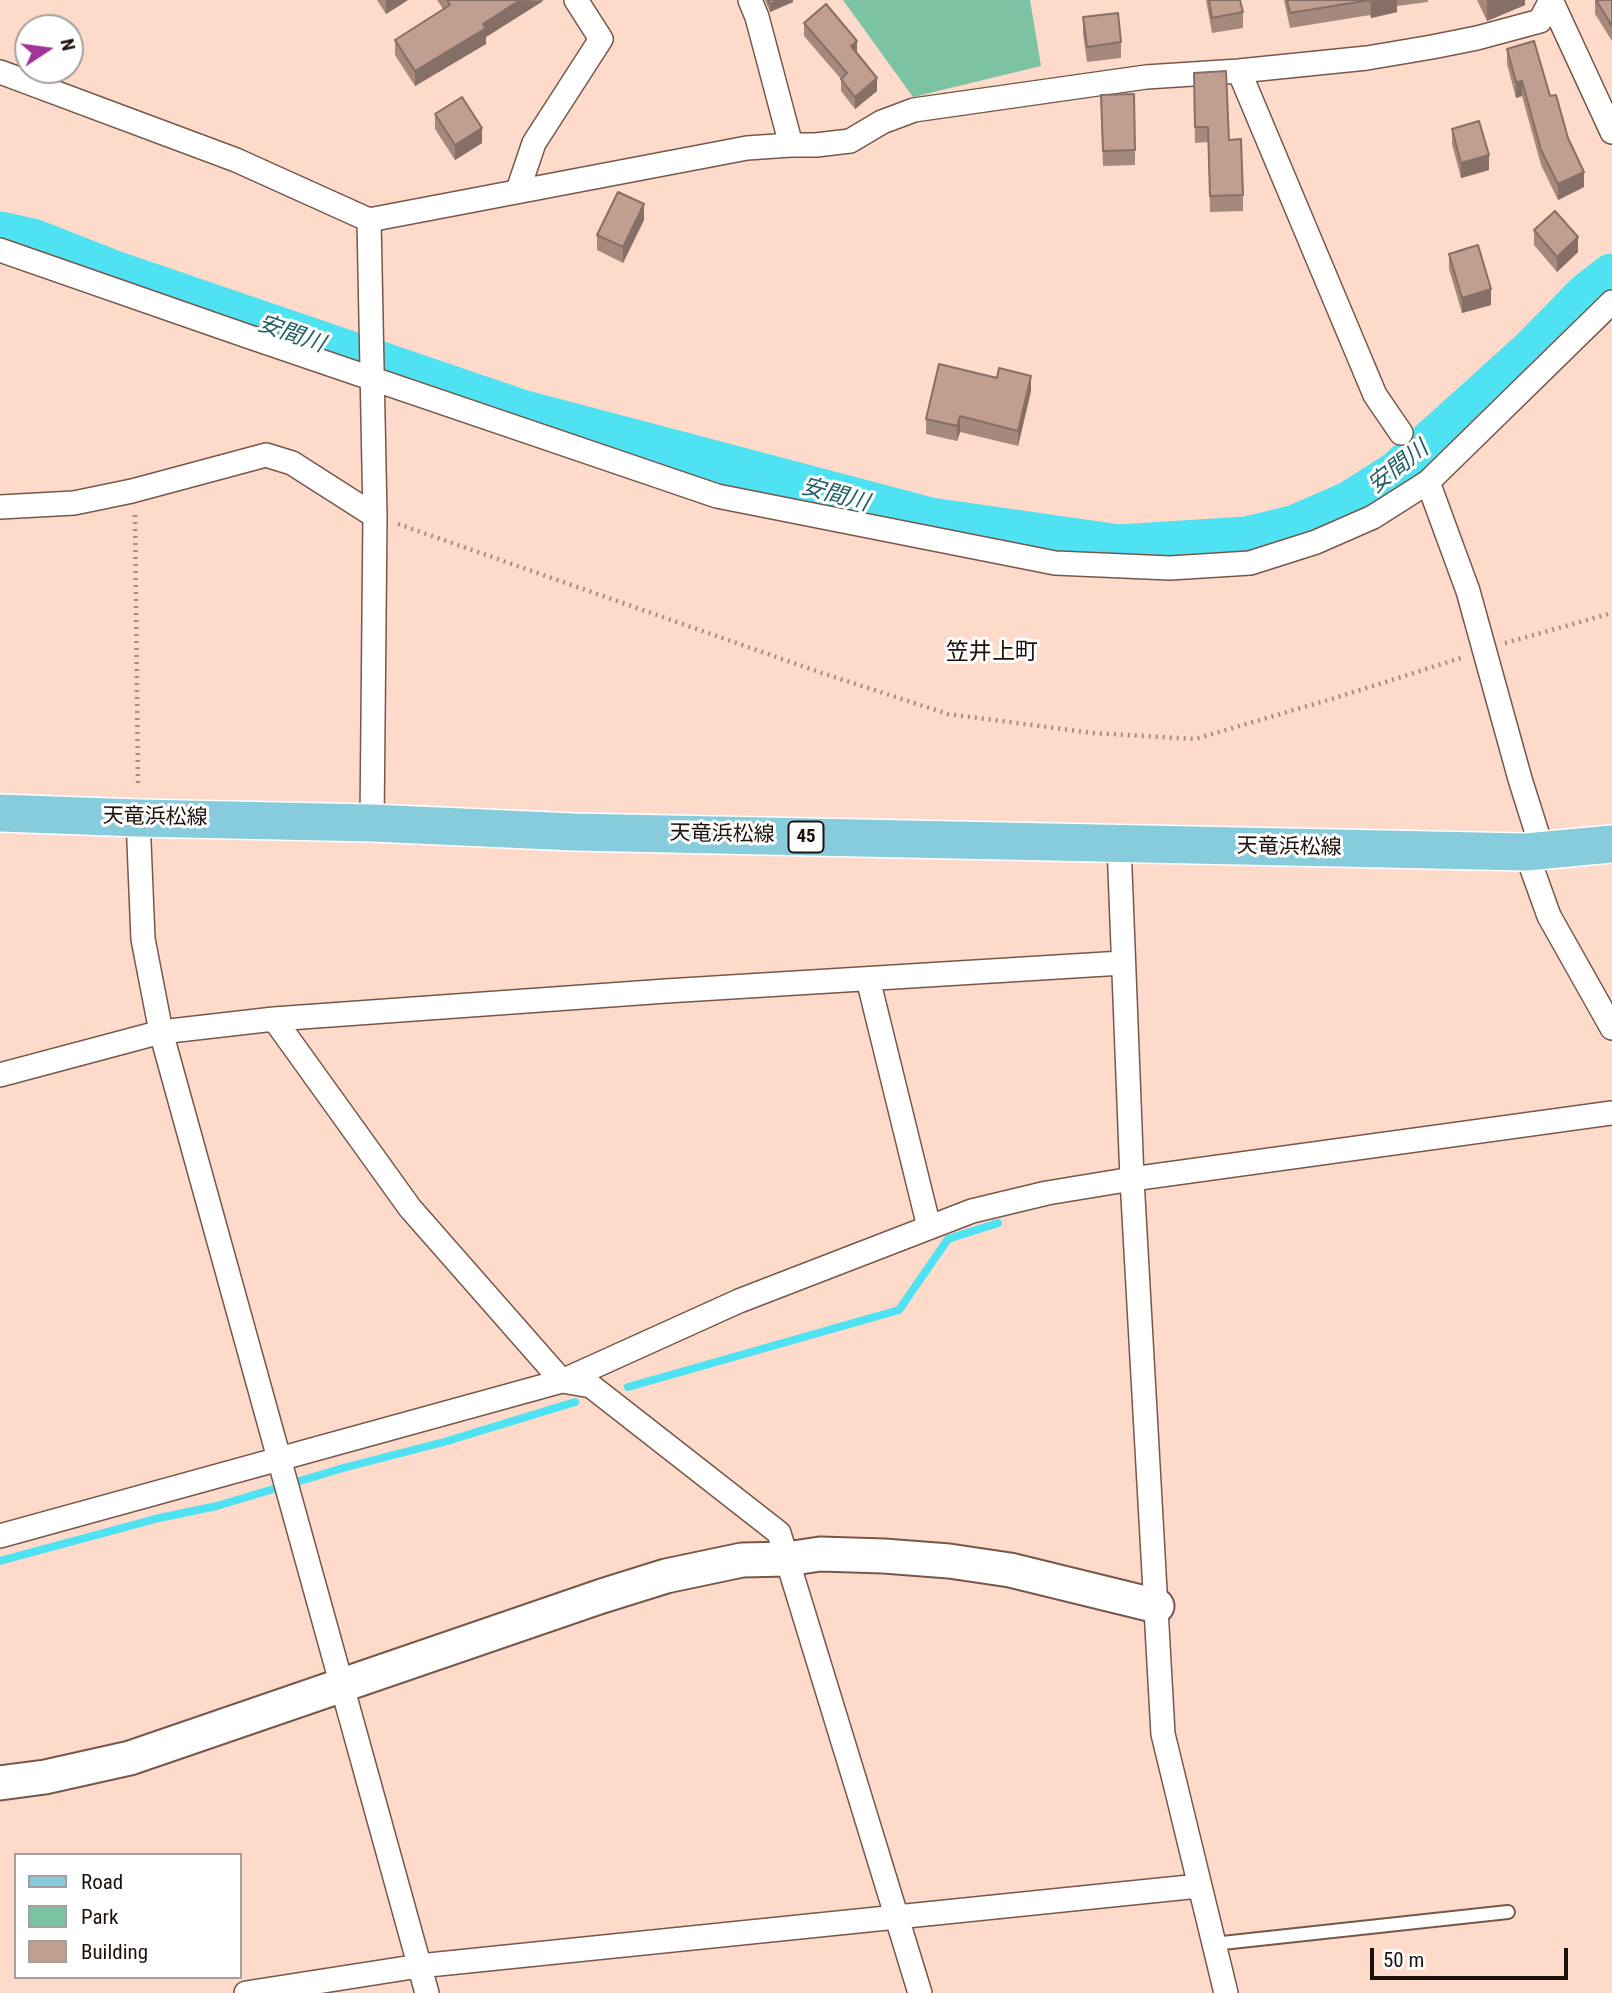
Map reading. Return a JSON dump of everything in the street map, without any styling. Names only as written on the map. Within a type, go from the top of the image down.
[{"type":"main road","name":"天竜浜松線","points":[[0,813],[372,823],[575,832],[1119,844],[1535,852],[1612,844]]},
{"type":"street","points":[[518,190],[534,143],[601,38],[576,0]]},
{"type":"street","points":[[750,0],[757,17],[791,145]]},
{"type":"street","points":[[0,72],[236,160],[369,220],[747,148],[850,141],[882,122],[914,110],[1146,77],[1367,58],[1478,38],[1540,21],[1551,0]]},
{"type":"street","points":[[1551,0],[1612,132]]},
{"type":"street","points":[[1239,71],[1375,395],[1401,433]]},
{"type":"street","points":[[369,220],[376,516],[372,823]]},
{"type":"street","points":[[0,250],[373,367],[717,496],[1055,563],[1170,568],[1250,563],[1316,542],[1373,517],[1428,482],[1612,302]]},
{"type":"street","points":[[0,507],[74,503],[135,490],[266,455],[292,463],[376,516]]},
{"type":"street","points":[[1428,482],[1468,591],[1520,779],[1549,916],[1612,1028]]},
{"type":"street","points":[[138,818],[143,939],[161,1032],[427,1993]]},
{"type":"street","points":[[1119,844],[1132,1179],[1163,1734],[1226,1993]]},
{"type":"street","points":[[0,1075],[161,1032],[274,1019],[1122,963]]},
{"type":"street","points":[[867,979],[929,1227]]},
{"type":"street","points":[[274,1019],[410,1208],[562,1381],[591,1386],[779,1533],[920,1993]]},
{"type":"street","points":[[0,1536],[281,1466],[562,1381],[739,1301],[972,1211],[1047,1193],[1132,1179],[1612,1113]]},
{"type":"street","points":[[0,1783],[45,1777],[131,1758],[666,1576],[742,1560],[787,1559],[820,1554],[949,1561],[1010,1570],[1157,1606]]},
{"type":"street","points":[[246,1993],[419,1966],[1199,1886]]},
{"type":"lane","points":[[1213,1944],[1508,1912]]},
{"type":"path","points":[[135,490],[138,818]]},
{"type":"path","points":[[376,516],[822,673],[948,714],[1093,733],[1195,738],[1401,678],[1484,649],[1612,613]]},
{"type":"green space","points":[[843,0],[1030,0],[1041,66],[913,97]]},
{"type":"building","points":[[447,0],[520,0],[483,24],[486,28],[415,71],[395,40],[450,5]]},
{"type":"building","points":[[1209,0],[1240,0],[1243,12],[1212,18]]},
{"type":"building","points":[[1287,0],[1370,0],[1290,13]]},
{"type":"building","points":[[1596,0],[1612,0],[1612,26]]},
{"type":"building","points":[[826,4],[857,41],[851,46],[877,78],[855,97],[841,79],[847,73],[804,23]]},
{"type":"building","points":[[1118,13],[1121,42],[1087,47],[1083,17]]},
{"type":"building","points":[[1534,41],[1550,96],[1556,95],[1568,138],[1584,172],[1558,184],[1541,150],[1522,81],[1516,82],[1507,49]]},
{"type":"building","points":[[1226,71],[1229,140],[1241,139],[1243,195],[1210,196],[1208,127],[1195,127],[1194,73]]},
{"type":"building","points":[[1134,94],[1135,150],[1103,151],[1101,95]]},
{"type":"building","points":[[462,97],[482,128],[455,145],[435,114]]},
{"type":"building","points":[[1479,121],[1489,155],[1461,163],[1452,129]]},
{"type":"building","points":[[618,192],[644,204],[623,247],[597,235]]},
{"type":"building","points":[[1555,211],[1578,237],[1557,257],[1534,230]]},
{"type":"building","points":[[1478,245],[1491,289],[1462,298],[1449,254]]},
{"type":"building","points":[[939,364],[997,378],[999,368],[1031,376],[1018,431],[960,416],[957,426],[926,419]]},
{"type":"waterway","name":"安間川","points":[[0,235],[32,242],[111,273],[521,413],[930,521],[1119,548],[1247,540],[1296,528],[1351,504],[1398,474],[1532,353],[1590,294],[1612,277]]},
{"type":"waterway","points":[[628,1387],[899,1310],[948,1239],[998,1223]]},
{"type":"waterway","points":[[0,1561],[159,1518],[217,1506],[575,1402]]},
{"type":"district","name":"笠井上町","points":[[992,653]]}]
